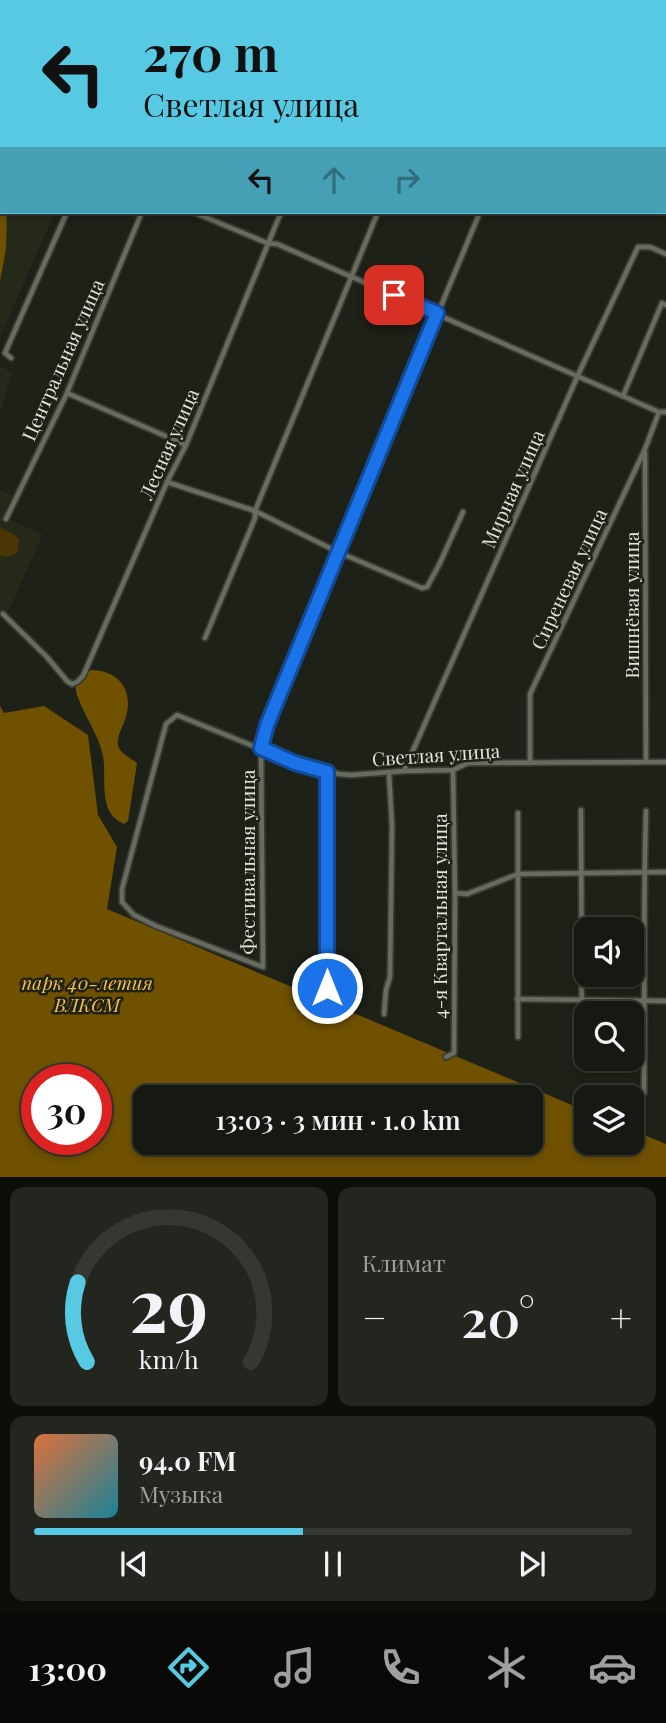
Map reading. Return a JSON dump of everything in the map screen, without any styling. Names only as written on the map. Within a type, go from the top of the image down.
[{"type":"street","points":[[12,358],[5,353],[66,214]]},
{"type":"street","name":"Центральная улица","points":[[6,519],[67,393],[141,214]]},
{"type":"street","points":[[198,214],[267,243],[277,244],[659,412],[666,412]]},
{"type":"street","name":"Лесная улица","points":[[4,614],[67,681],[78,682],[88,668],[167,482],[186,445],[280,214]]},
{"type":"street","points":[[205,638],[377,214]]},
{"type":"street","name":"Фестивальная улица","points":[[263,967],[261,748],[267,725],[479,214]]},
{"type":"street","name":"Мирная улица","points":[[404,771],[578,375],[638,247],[650,247],[666,254]]},
{"type":"street","points":[[623,396],[662,303],[666,305]]},
{"type":"street","points":[[67,393],[186,445]]},
{"type":"street","name":"Сиреневая улица","points":[[530,763],[530,694],[645,449],[659,412]]},
{"type":"street","name":"Вишнёвая улица","points":[[645,449],[646,762]]},
{"type":"street","points":[[167,482],[255,511],[338,552],[422,588],[427,587],[439,565],[463,512]]},
{"type":"street","name":"Светлая улица","points":[[263,967],[156,926],[134,915],[122,902],[122,889],[166,724],[177,715],[295,763],[351,775],[453,770],[468,763],[666,762]]},
{"type":"street","name":"4-я Квартальная улица","points":[[446,1057],[454,1053],[453,770]]},
{"type":"street","points":[[327,772],[327,988]]},
{"type":"street","points":[[384,1014],[390,977],[392,826],[389,773]]},
{"type":"street","points":[[517,999],[580,1001],[581,810]]},
{"type":"street","points":[[644,1093],[646,811]]},
{"type":"street","points":[[518,813],[518,1037]]},
{"type":"street","points":[[455,893],[467,894],[518,874],[666,872]]},
{"type":"street","points":[[645,1001],[666,1001]]},
{"type":"shaded area","points":[[4,214],[54,214],[0,337],[0,237]]},
{"type":"shaded area","points":[[0,367],[12,372],[0,414]]},
{"type":"shaded area","points":[[0,490],[12,495],[5,512],[8,519],[43,534],[5,619],[0,617]]},
{"type":"shaded area","points":[[0,528],[14,534],[19,540],[18,550],[8,557],[0,555]]},
{"type":"green space","points":[[0,214],[7,214],[6,249],[0,281]]},
{"type":"green space","points":[[92,670],[115,677],[125,688],[127,695],[127,713],[118,745],[123,753],[137,763],[128,821],[124,824],[110,812],[107,804],[103,756],[76,693],[76,687],[83,675]]},
{"type":"green space","name":"парк 40-летия ВЛКСМ","points":[[0,706],[4,713],[44,706],[88,735],[98,815],[117,847],[107,909],[524,1085],[133,1085],[133,1155],[543,1155],[543,1093],[574,1106],[574,1155],[644,1155],[644,1135],[666,1144],[666,1177],[0,1177]]},
{"type":"route","points":[[327,988],[327,772],[295,763],[261,748],[267,725],[437,313],[394,295]]}]
